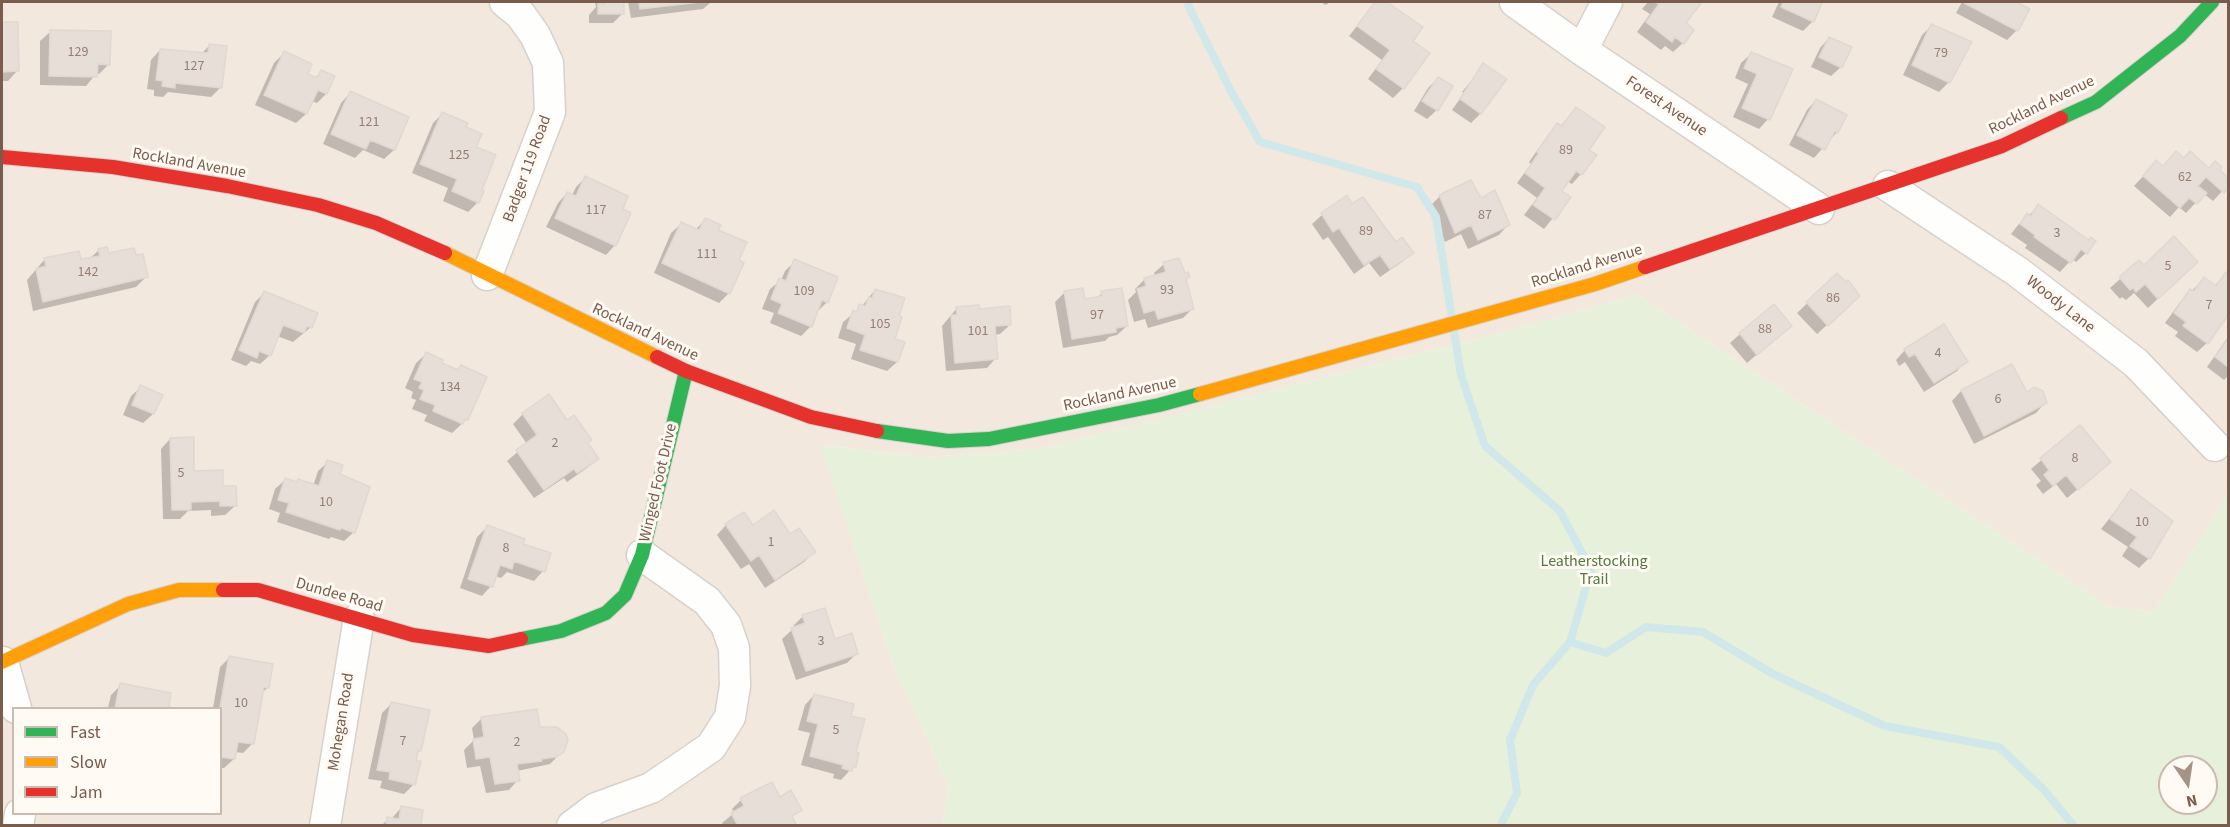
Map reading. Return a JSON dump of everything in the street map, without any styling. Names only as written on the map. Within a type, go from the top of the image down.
[{"type":"street","name":"Badger 119 Road","points":[[488,275],[550,112],[548,63],[535,35],[520,14],[505,2]]},
{"type":"street","name":"Forest Avenue","points":[[1515,2],[1582,50],[1819,209]]},
{"type":"street","points":[[1582,50],[1607,2]]},
{"type":"street","name":"Rockland Avenue","points":[[2,157],[113,168],[227,186],[318,205],[376,223],[432,246],[686,371],[811,417],[898,435],[948,441],[989,439],[1159,405],[1595,284],[2002,146],[2096,102],[2180,36],[2212,2]]},
{"type":"street","name":"Woody Lane","points":[[1888,186],[2018,272],[2136,363],[2215,446]]},
{"type":"street","name":"Winged Foot Drive","points":[[572,825],[596,808],[651,788],[711,747],[730,717],[735,686],[734,648],[726,625],[707,601],[642,555],[686,371]]},
{"type":"street","name":"Dundee Road","points":[[2,662],[128,604],[179,590],[258,590],[413,635],[489,646],[561,631],[606,613],[624,595],[642,555]]},
{"type":"street","name":"Mohegan Road","points":[[325,825],[359,618]]},
{"type":"street","points":[[2,662],[16,707]]},
{"type":"shaded area","points":[[2,2],[2228,2],[2228,489],[2224,501],[2154,612],[2109,607],[1638,295],[1485,337],[1038,449],[926,457],[821,445],[892,663],[948,784],[943,825],[2,826]]},
{"type":"green space","name":"Leatherstocking Trail","points":[[1638,295],[2109,607],[2154,612],[2224,501],[2228,489],[2228,825],[943,825],[948,784],[892,663],[820,445],[926,457],[1038,449],[1485,337]]},
{"type":"building","points":[[605,2],[624,2],[624,14],[598,14],[598,3],[605,4]]},
{"type":"building","points":[[639,2],[700,2],[640,9]]},
{"type":"building","points":[[1375,2],[1387,2],[1423,27],[1413,41],[1430,53],[1404,89],[1376,69],[1390,50],[1357,26]]},
{"type":"building","points":[[1655,2],[1702,2],[1686,23],[1694,30],[1684,44],[1675,37],[1672,42],[1646,22],[1659,4]]},
{"type":"building","points":[[1783,2],[1822,3],[1814,22],[1781,7]]},
{"type":"building","points":[[1965,2],[2022,2],[2020,4],[2030,9],[2018,31]]},
{"type":"building","points":[[2,22],[18,22],[19,71],[2,72]]},
{"type":"building","points":[[1931,24],[1972,42],[1950,83],[1912,65]]},
{"type":"building","points":[[50,30],[111,31],[110,65],[98,64],[97,77],[49,76]]},
{"type":"building","points":[[1829,37],[1852,47],[1842,68],[1819,57]]},
{"type":"building","points":[[209,44],[227,46],[222,88],[175,83],[175,88],[162,86],[163,81],[156,80],[160,49],[208,53]]},
{"type":"building","points":[[284,51],[312,64],[308,74],[317,78],[321,70],[335,76],[327,94],[318,90],[307,114],[264,95]]},
{"type":"building","points":[[1751,52],[1793,69],[1770,120],[1742,108],[1757,74],[1744,68]]},
{"type":"building","points":[[1483,63],[1507,79],[1481,114],[1460,99]]},
{"type":"building","points":[[1438,77],[1453,86],[1438,111],[1422,101]]},
{"type":"building","points":[[350,91],[409,117],[395,150],[370,140],[366,149],[331,134]]},
{"type":"building","points":[[1816,99],[1847,115],[1838,133],[1835,131],[1825,150],[1797,135]]},
{"type":"building","points":[[1576,107],[1605,127],[1589,150],[1597,155],[1582,175],[1576,171],[1562,191],[1571,197],[1555,220],[1533,205],[1545,188],[1525,173],[1557,123],[1562,126]]},
{"type":"building","points":[[442,112],[468,123],[466,127],[482,134],[476,147],[496,155],[479,203],[452,191],[457,179],[420,164]]},
{"type":"building","points":[[2176,151],[2184,158],[2190,151],[2209,168],[2215,161],[2222,167],[2220,170],[2228,178],[2228,187],[2224,193],[2206,177],[2198,186],[2207,193],[2197,204],[2189,198],[2180,208],[2143,176],[2156,160],[2163,166]]},
{"type":"building","points":[[585,176],[628,196],[623,209],[631,213],[616,246],[555,218],[567,192],[576,196]]},
{"type":"building","points":[[1471,180],[1481,198],[1495,190],[1510,225],[1478,240],[1471,225],[1455,233],[1439,195]]},
{"type":"building","points":[[1347,195],[1352,204],[1363,197],[1396,242],[1402,237],[1414,253],[1390,269],[1380,255],[1364,265],[1339,228],[1333,232],[1321,213]]},
{"type":"building","points":[[2038,204],[2089,240],[2091,237],[2096,241],[2087,254],[2081,249],[2071,263],[2034,237],[2035,235],[2020,224],[2027,213],[2031,216]]},
{"type":"building","points":[[705,218],[721,225],[718,230],[747,242],[739,260],[744,263],[730,294],[662,263],[681,222],[699,230]]},
{"type":"building","points":[[2174,236],[2198,262],[2158,299],[2145,284],[2136,292],[2133,288],[2130,290],[2119,277],[2139,260],[2144,265]]},
{"type":"building","points":[[107,247],[109,253],[134,248],[136,255],[143,254],[148,277],[43,302],[36,269],[46,266],[44,258],[79,251],[81,259],[100,256],[98,249]]},
{"type":"building","points":[[1179,258],[1185,273],[1188,272],[1190,277],[1186,279],[1194,309],[1158,319],[1155,310],[1144,313],[1137,289],[1146,286],[1144,278],[1166,272],[1163,262]]},
{"type":"building","points":[[794,259],[838,277],[828,303],[822,300],[812,327],[778,313],[782,304],[771,299],[779,278],[786,281]]},
{"type":"building","points":[[2226,272],[2228,273],[2228,315],[2208,344],[2183,326],[2186,322],[2174,313],[2190,289],[2194,291],[2204,277],[2216,286]]},
{"type":"building","points":[[1837,273],[1846,282],[1848,280],[1860,296],[1828,326],[1806,302]]},
{"type":"building","points":[[1083,288],[1085,299],[1102,296],[1101,291],[1122,288],[1128,326],[1116,328],[1116,332],[1072,339],[1064,291]]},
{"type":"building","points":[[875,289],[905,298],[895,339],[905,342],[898,362],[860,350],[865,335],[847,328],[853,310],[857,312],[859,304],[865,306],[869,297],[872,298]]},
{"type":"building","points":[[264,291],[318,313],[312,328],[307,326],[304,333],[283,325],[271,356],[259,351],[257,358],[239,350]]},
{"type":"building","points":[[1774,304],[1792,326],[1757,355],[1739,333]]},
{"type":"building","points":[[979,305],[979,309],[1010,306],[1011,325],[995,326],[998,359],[955,363],[951,315],[957,315],[956,307]]},
{"type":"building","points":[[1944,324],[1968,362],[1934,383],[1915,354],[1909,357],[1904,349]]},
{"type":"building","points":[[2228,339],[2228,367],[2215,357]]},
{"type":"building","points":[[426,352],[458,370],[461,365],[487,377],[468,420],[465,419],[463,424],[433,411],[435,405],[420,399],[424,390],[419,388],[422,382],[414,379]]},
{"type":"building","points":[[2012,364],[2027,392],[2034,387],[2043,391],[2047,403],[1984,436],[1961,390]]},
{"type":"building","points":[[140,385],[163,395],[154,414],[132,405]]},
{"type":"building","points":[[549,394],[567,420],[574,415],[592,440],[588,443],[599,459],[577,473],[574,469],[544,490],[516,450],[537,435],[522,413]]},
{"type":"building","points":[[2080,425],[2111,462],[2078,490],[2066,475],[2053,486],[2044,475],[2049,470],[2040,458]]},
{"type":"building","points":[[194,437],[194,471],[223,470],[223,486],[236,486],[237,506],[220,506],[220,501],[191,502],[191,510],[172,510],[170,438]]},
{"type":"building","points":[[327,460],[343,465],[340,474],[370,487],[355,533],[286,512],[289,503],[278,500],[285,478],[297,482],[298,479],[319,486]]},
{"type":"building","points":[[2131,489],[2173,521],[2150,559],[2130,546],[2137,537],[2110,519]]},
{"type":"building","points":[[774,510],[790,534],[799,528],[816,552],[775,580],[759,555],[751,561],[725,524],[744,512],[753,525]]},
{"type":"building","points":[[487,525],[525,539],[523,544],[551,553],[545,572],[514,561],[512,569],[500,565],[493,587],[468,579]]},
{"type":"building","points":[[825,608],[835,639],[852,633],[858,654],[806,671],[791,628],[805,623],[802,615]]},
{"type":"building","points":[[229,656],[273,664],[269,688],[264,687],[254,744],[238,742],[235,759],[222,757],[222,707],[220,707]]},
{"type":"building","points":[[120,683],[171,693],[170,707],[115,707]]},
{"type":"building","points":[[814,694],[854,704],[851,716],[865,719],[856,752],[859,753],[856,767],[853,766],[852,771],[842,768],[843,765],[810,756],[818,724],[807,721]]},
{"type":"building","points":[[391,702],[430,710],[421,751],[418,750],[416,761],[421,761],[415,785],[389,779],[390,772],[377,770]]},
{"type":"building","points":[[537,709],[540,727],[557,727],[566,734],[568,740],[564,752],[556,757],[541,759],[542,761],[517,764],[520,781],[495,784],[490,757],[476,759],[473,739],[484,737],[481,717]]},
{"type":"building","points":[[772,782],[780,797],[791,790],[802,810],[792,816],[797,826],[738,826],[731,813],[744,806],[740,798]]},
{"type":"building","points":[[401,806],[423,810],[421,825],[424,826],[386,826],[387,817],[399,819]]},
{"type":"waterway","points":[[1189,2],[1188,5],[1231,91],[1260,142],[1417,187],[1436,217],[1452,318]]},
{"type":"waterway","points":[[1454,331],[1461,375],[1485,446],[1560,511],[1591,570],[1570,642],[1533,685],[1510,740],[1517,793],[1500,826]]},
{"type":"waterway","points":[[1570,642],[1606,653],[1646,627],[1703,632],[1773,674],[1885,726],[1999,747],[2044,790],[2074,826]]},
{"type":"traffic: fast","points":[[2061,118],[2096,102],[2180,36],[2212,2]]},
{"type":"traffic: fast","points":[[521,639],[561,631],[606,613],[625,595],[642,555],[686,371]]},
{"type":"traffic: fast","points":[[877,431],[948,441],[989,439],[1159,405],[1200,394]]},
{"type":"traffic: slow","points":[[445,253],[657,357]]},
{"type":"traffic: slow","points":[[1200,394],[1595,284],[1645,267]]},
{"type":"traffic: slow","points":[[2,662],[128,604],[179,590],[223,590]]},
{"type":"traffic: jam","points":[[1645,267],[2002,146],[2061,118]]},
{"type":"traffic: jam","points":[[2,157],[113,167],[227,186],[318,205],[376,223],[445,253]]},
{"type":"traffic: jam","points":[[657,357],[686,371],[811,417],[877,431]]},
{"type":"traffic: jam","points":[[223,590],[258,590],[413,635],[489,646],[521,639]]}]
